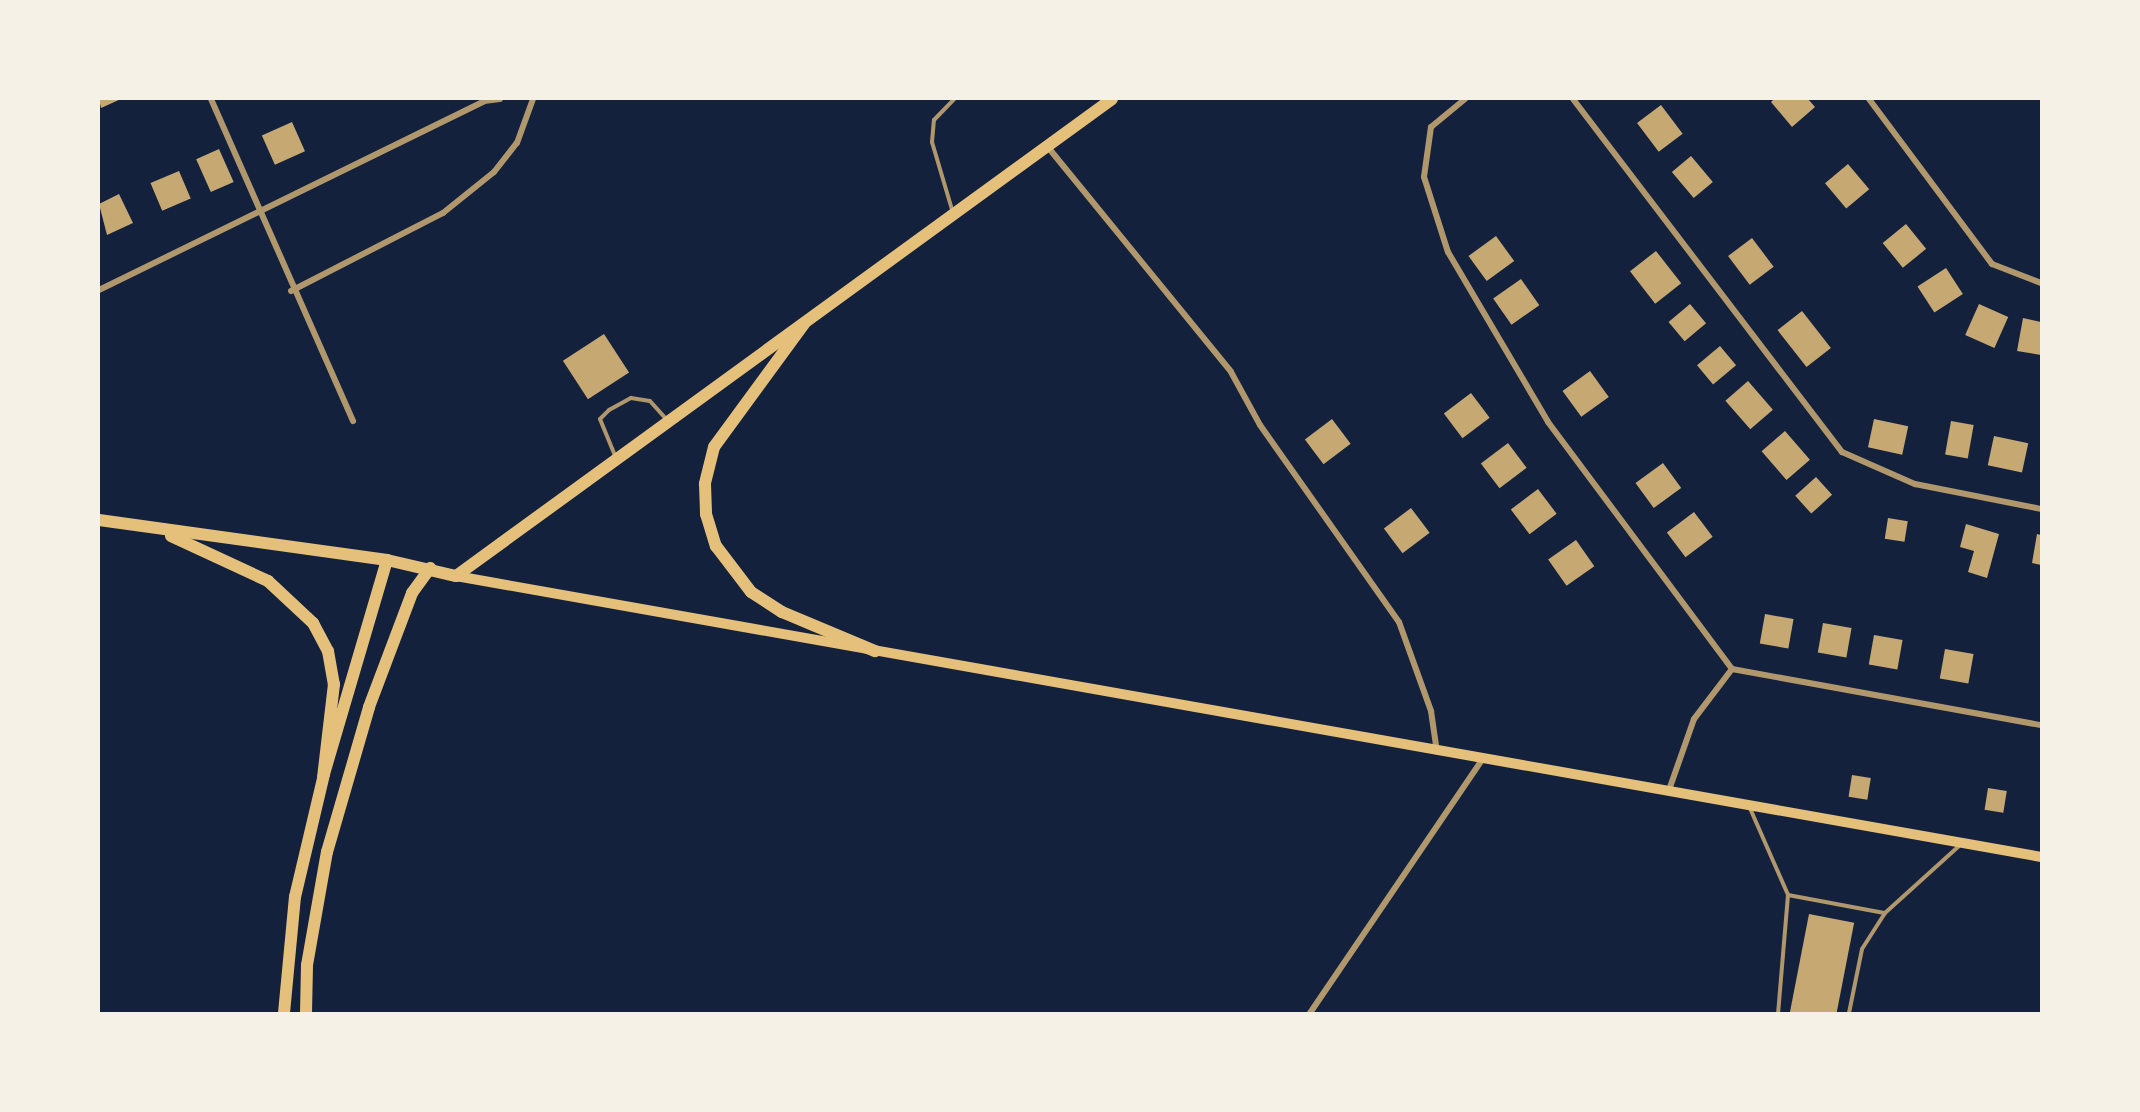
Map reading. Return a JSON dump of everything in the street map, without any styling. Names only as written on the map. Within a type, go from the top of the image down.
[{"type":"main road","points":[[456,576],[1112,99]]},
{"type":"main road","points":[[804,324],[714,447],[705,484],[706,514],[716,546],[751,592],[782,612],[875,651]]},
{"type":"main road","points":[[99,520],[156,530],[387,560],[430,568],[456,576],[1437,753],[1669,790],[2041,857]]},
{"type":"main road","points":[[156,530],[268,581],[313,623],[328,651],[333,684],[323,777]]},
{"type":"main road","points":[[284,1013],[295,897],[323,777],[387,560]]},
{"type":"main road","points":[[306,1013],[308,965],[327,852],[369,707],[412,593],[430,568]]},
{"type":"street","points":[[211,99],[291,291],[353,421]]},
{"type":"street","points":[[99,290],[260,216],[484,101],[500,99]]},
{"type":"street","points":[[291,291],[443,213],[494,172],[517,143],[533,99]]},
{"type":"street","points":[[1465,99],[1431,127],[1424,177],[1448,252],[1548,422],[1732,669],[2041,725]]},
{"type":"street","points":[[1573,99],[1842,452],[1915,484],[2041,509]]},
{"type":"street","points":[[1869,99],[1992,264],[2041,283]]},
{"type":"street","points":[[1047,146],[1232,372],[1260,425],[1399,622],[1431,711],[1437,753]]},
{"type":"street","points":[[1669,790],[1694,719],[1732,669]]},
{"type":"street","points":[[1310,1013],[1482,760]]},
{"type":"lane","points":[[953,214],[932,141],[934,120],[954,99]]},
{"type":"lane","points":[[617,459],[600,419],[609,410],[631,398],[650,401],[669,422]]},
{"type":"lane","points":[[1748,804],[1788,895],[1778,1013]]},
{"type":"lane","points":[[1849,1013],[1862,949],[1885,913],[1963,843]]},
{"type":"lane","points":[[1788,895],[1885,913]]},
{"type":"building","points":[[99,99],[121,99],[101,108]]},
{"type":"building","points":[[1774,99],[1808,99],[1815,107],[1792,127],[1771,102]]},
{"type":"building","points":[[1661,105],[1683,134],[1659,152],[1637,123]]},
{"type":"building","points":[[292,122],[305,151],[275,165],[262,135]]},
{"type":"building","points":[[219,149],[234,182],[211,192],[196,159]]},
{"type":"building","points":[[1691,156],[1713,182],[1694,198],[1672,172]]},
{"type":"building","points":[[1848,164],[1869,189],[1846,209],[1825,183]]},
{"type":"building","points":[[179,171],[191,199],[162,211],[150,183]]},
{"type":"building","points":[[119,194],[133,223],[107,235],[99,204]]},
{"type":"building","points":[[1906,224],[1926,249],[1903,268],[1883,243]]},
{"type":"building","points":[[1496,236],[1514,261],[1487,281],[1468,256]]},
{"type":"building","points":[[1752,238],[1774,267],[1750,285],[1728,256]]},
{"type":"building","points":[[1656,251],[1681,283],[1655,304],[1630,271]]},
{"type":"building","points":[[1946,268],[1963,294],[1934,313],[1917,287]]},
{"type":"building","points":[[1521,279],[1539,305],[1512,325],[1493,299]]},
{"type":"building","points":[[1690,304],[1706,323],[1685,341],[1669,322]]},
{"type":"building","points":[[1979,304],[2008,317],[1994,348],[1965,335]]},
{"type":"building","points":[[1802,311],[1831,348],[1807,367],[1778,330]]},
{"type":"building","points":[[2023,318],[2041,322],[2041,355],[2017,351]]},
{"type":"building","points":[[604,334],[629,373],[588,399],[563,361]]},
{"type":"building","points":[[1720,346],[1736,365],[1713,384],[1697,365]]},
{"type":"building","points":[[1590,371],[1609,397],[1581,417],[1562,391]]},
{"type":"building","points":[[1748,381],[1773,410],[1750,429],[1725,401]]},
{"type":"building","points":[[1471,393],[1490,418],[1463,438],[1444,413]]},
{"type":"building","points":[[1332,419],[1351,444],[1324,464],[1305,439]]},
{"type":"building","points":[[1874,419],[1908,426],[1902,455],[1868,447]]},
{"type":"building","points":[[1951,421],[1974,425],[1968,458],[1945,454]]},
{"type":"building","points":[[1785,431],[1810,460],[1787,480],[1762,451]]},
{"type":"building","points":[[1994,436],[2028,443],[2022,473],[1988,465]]},
{"type":"building","points":[[1508,443],[1527,468],[1500,488],[1481,463]]},
{"type":"building","points":[[1663,463],[1681,488],[1654,508],[1635,483]]},
{"type":"building","points":[[1816,477],[1832,495],[1811,514],[1795,496]]},
{"type":"building","points":[[1538,489],[1557,514],[1530,534],[1511,509]]},
{"type":"building","points":[[1411,508],[1430,533],[1403,553],[1384,528]]},
{"type":"building","points":[[1694,512],[1713,537],[1686,557],[1667,532]]},
{"type":"building","points":[[1888,518],[1908,521],[1904,542],[1885,539]]},
{"type":"building","points":[[1966,524],[1999,534],[1987,578],[1968,572],[1974,551],[1960,547]]},
{"type":"building","points":[[2037,534],[2041,535],[2041,565],[2032,563]]},
{"type":"building","points":[[1576,540],[1594,566],[1567,586],[1548,560]]},
{"type":"building","points":[[1765,614],[1794,619],[1788,649],[1760,644]]},
{"type":"building","points":[[1823,623],[1852,628],[1846,658],[1818,653]]},
{"type":"building","points":[[1874,635],[1903,640],[1897,670],[1869,665]]},
{"type":"building","points":[[1945,649],[1974,654],[1968,684],[1940,679]]},
{"type":"building","points":[[1852,775],[1871,778],[1867,800],[1849,797]]},
{"type":"building","points":[[1988,788],[2007,791],[2003,813],[1985,810]]},
{"type":"building","points":[[1809,914],[1854,923],[1837,1013],[1790,1013]]}]
